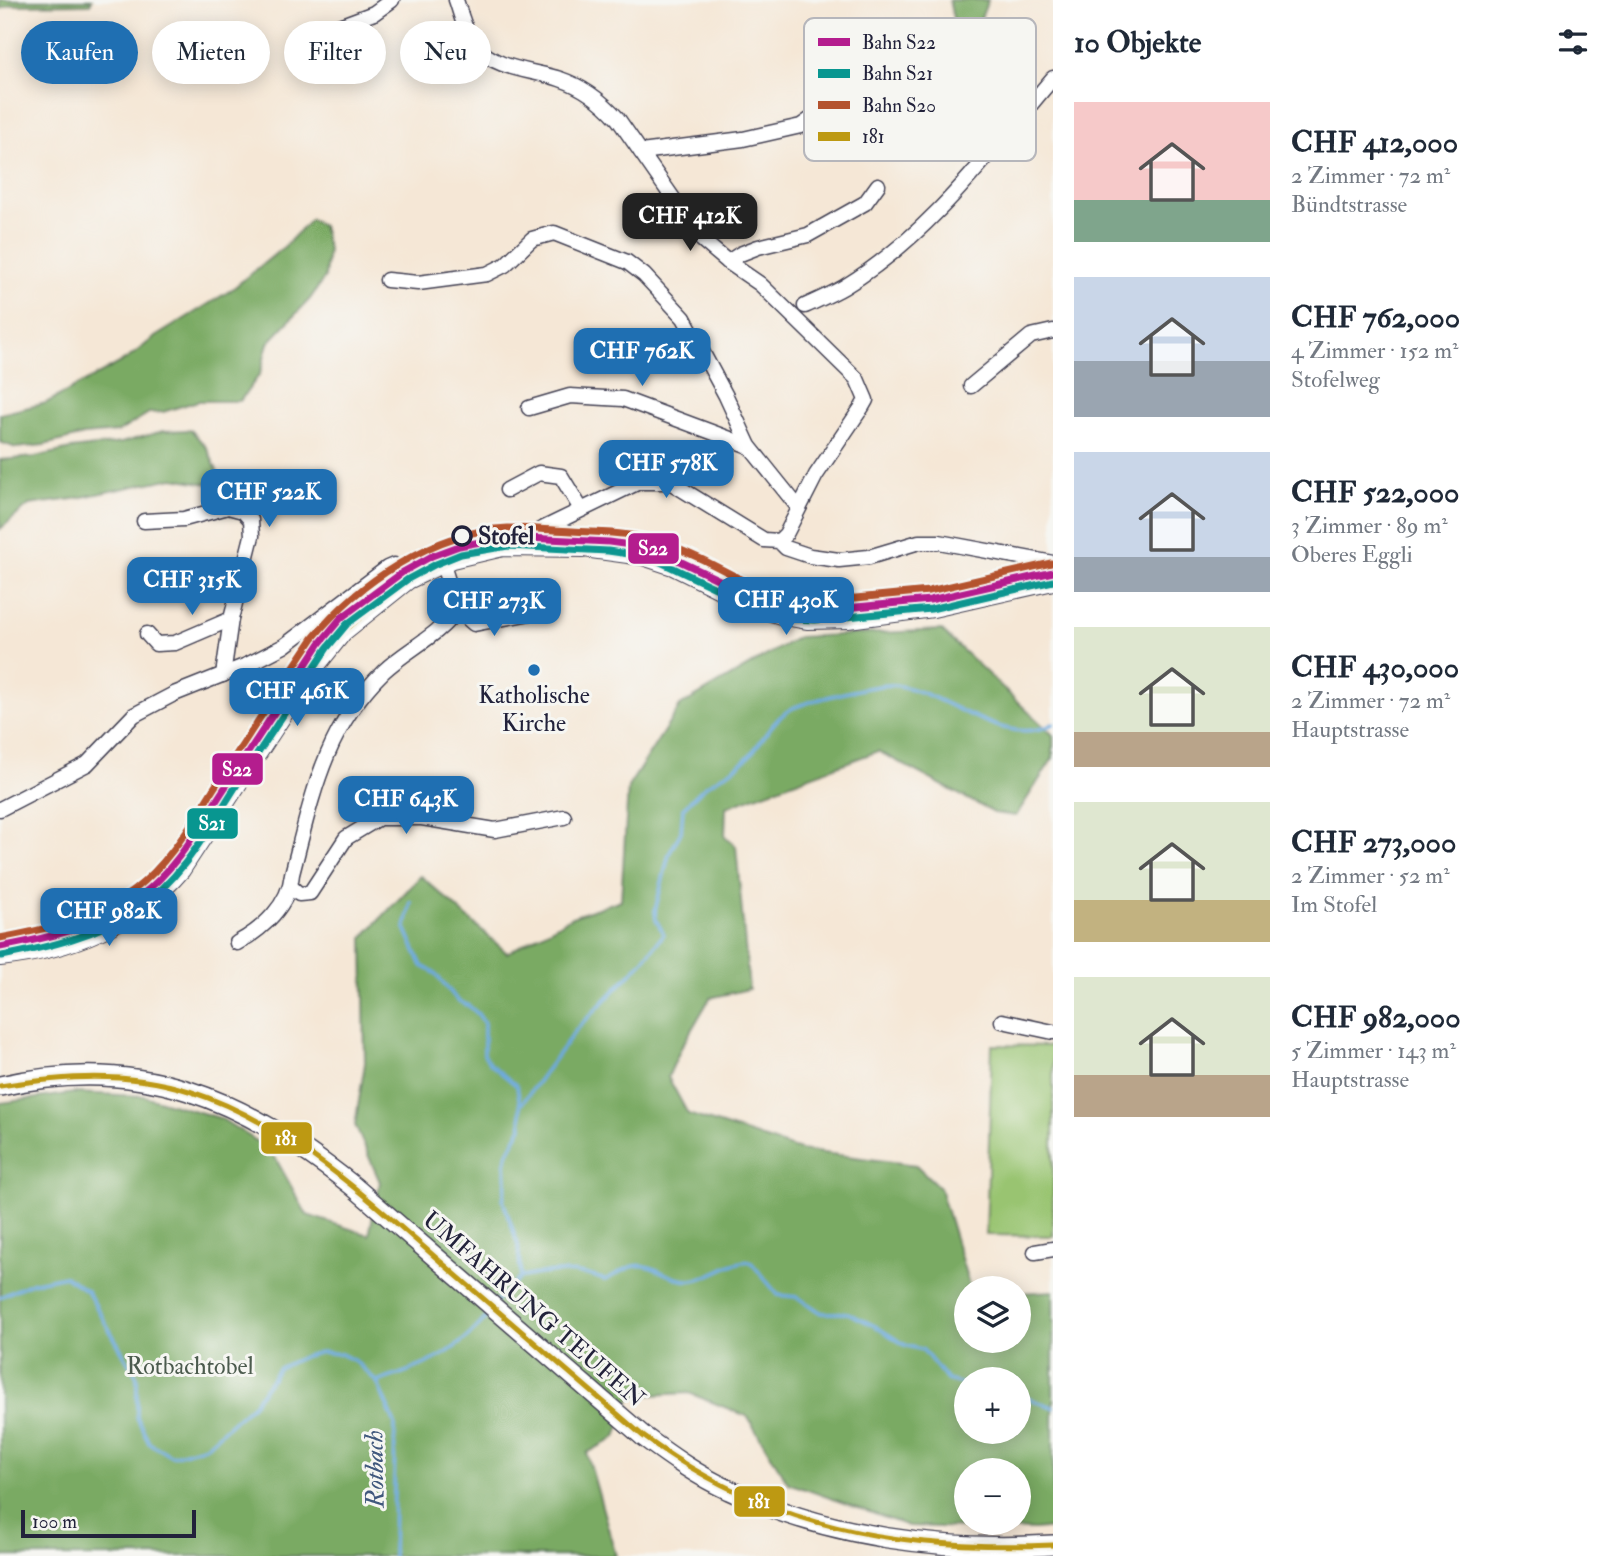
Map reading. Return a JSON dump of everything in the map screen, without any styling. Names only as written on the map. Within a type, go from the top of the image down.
[{"type":"main road","name":"UMFAHRUNG TEUFEN","points":[[0,1086],[55,1076],[83,1075],[108,1075],[158,1082],[209,1097],[263,1123],[325,1164],[374,1203],[618,1416],[693,1471],[754,1502],[850,1531],[903,1539],[963,1545],[1053,1545]]},
{"type":"street","points":[[352,21],[374,13],[392,0]]},
{"type":"street","points":[[456,0],[473,43],[481,52],[509,66],[560,79],[603,102],[702,240],[760,284],[857,379],[865,395],[862,407],[816,475],[786,534],[779,541]]},
{"type":"street","points":[[1036,98],[1053,78]]},
{"type":"street","points":[[641,152],[743,139],[804,124]]},
{"type":"street","points":[[805,306],[844,287],[912,237],[984,161]]},
{"type":"street","points":[[728,262],[758,247],[808,235],[865,203],[878,185]]},
{"type":"street","points":[[387,280],[418,283],[487,274],[505,265],[532,239],[554,233],[627,262],[644,275],[684,318],[726,396],[749,446],[798,507]]},
{"type":"street","points":[[971,386],[1031,336],[1053,331]]},
{"type":"street","points":[[529,408],[570,396],[623,400],[749,446]]},
{"type":"street","points":[[507,490],[539,473],[561,476],[581,509]]},
{"type":"street","points":[[534,546],[538,531],[581,509],[639,482],[670,482],[764,540],[779,541],[786,548],[810,556],[839,559],[869,557],[919,542],[939,542],[1053,562]]},
{"type":"street","points":[[144,521],[184,519],[228,507],[243,511],[251,520],[252,536],[231,619],[223,675]]},
{"type":"street","points":[[0,957],[56,946],[97,932],[135,913],[161,893],[181,870],[327,650],[349,626],[408,580],[442,562],[487,549],[534,546],[608,550],[643,556],[673,566],[758,608],[784,617],[807,620],[848,619],[933,608],[1053,581]]},
{"type":"street","points":[[442,562],[457,609],[474,624],[546,610]]},
{"type":"street","points":[[0,809],[87,764],[134,715],[174,694],[223,675],[284,646],[387,568],[394,565],[408,580]]},
{"type":"street","points":[[237,943],[268,922],[290,887],[317,777],[345,719],[383,672],[447,624],[457,609]]},
{"type":"street","points":[[147,634],[156,643],[175,643],[231,619]]},
{"type":"street","points":[[290,887],[299,894],[310,893],[346,838],[379,818],[422,818],[495,830],[564,817]]},
{"type":"street","points":[[1002,1021],[1053,1032]]},
{"type":"street","points":[[1035,1252],[1053,1249]]},
{"type":"green space","points":[[0,0],[92,0],[90,4],[12,5],[0,9]]},
{"type":"green space","points":[[949,0],[988,0],[981,18],[953,18]]},
{"type":"green space","points":[[311,219],[322,226],[328,249],[325,277],[310,299],[268,343],[260,374],[240,401],[198,401],[163,412],[149,413],[118,432],[84,435],[44,445],[16,448],[0,442],[0,414],[46,403],[127,359],[155,337],[231,290],[285,246]]},
{"type":"green space","points":[[191,430],[207,448],[219,475],[239,491],[262,503],[251,520],[228,507],[208,484],[173,478],[73,499],[29,505],[0,529],[0,460],[121,443],[163,431]]},
{"type":"green space","name":"Rotbachtobel","points":[[941,630],[1053,735],[1053,758],[1016,816],[994,813],[878,751],[726,807],[725,837],[736,846],[749,989],[710,998],[681,1048],[668,1077],[688,1114],[800,1150],[916,1165],[940,1188],[966,1276],[954,1276],[954,1353],[1031,1353],[1031,1292],[1053,1291],[1053,1528],[1031,1530],[1031,1458],[954,1458],[954,1527],[908,1526],[788,1483],[747,1416],[689,1393],[631,1396],[616,1437],[587,1453],[616,1556],[0,1556],[0,1103],[74,1093],[144,1096],[220,1118],[271,1150],[307,1215],[369,1235],[380,1182],[355,1125],[365,1063],[363,937],[421,876],[507,953],[572,917],[621,900],[628,787],[680,706],[798,637]]},
{"type":"green space","points":[[992,1045],[1053,1046],[1053,1236],[986,1235]]},
{"type":"waterway","points":[[496,1302],[521,1277],[518,1245],[503,1200],[507,1154],[522,1127],[520,1106],[575,1031],[643,961],[664,934],[656,920],[655,911],[669,854],[681,832],[683,808],[706,786],[745,760],[786,712],[801,705],[872,687],[892,685],[911,689],[993,725],[1014,730],[1034,730],[1053,724]]},
{"type":"waterway","points":[[411,902],[405,928],[422,966],[435,973],[457,1000],[478,1014],[484,1023],[484,1054],[489,1063],[517,1086],[520,1104]]},
{"type":"waterway","points":[[522,1277],[564,1272],[605,1280],[627,1268],[642,1266],[677,1279],[693,1280],[750,1261],[778,1295],[797,1297],[822,1313],[848,1313],[875,1326],[905,1345],[923,1350],[947,1380],[954,1382]]},
{"type":"waterway","name":"Rotbach","points":[[0,1297],[31,1283],[65,1276],[87,1291],[137,1377],[137,1417],[149,1443],[172,1456],[206,1446],[254,1403],[279,1368],[305,1356],[322,1352],[341,1354],[355,1361],[377,1382],[395,1424],[393,1556]]},
{"type":"waterway","points":[[377,1382],[440,1357],[466,1338],[490,1312]]},
{"type":"waterway","points":[[1031,1399],[1053,1407]]},
{"type":"rail line","name":"S20","points":[[0,938],[53,927],[87,916],[119,900],[147,879],[180,841],[313,638],[352,598],[375,580],[426,550],[453,539],[480,531],[508,528],[637,536],[687,552],[773,596],[814,602],[929,591],[1051,563]]},
{"type":"rail line","name":"S22","points":[[0,947],[90,924],[124,907],[152,886],[186,847],[320,643],[341,618],[403,572],[432,556],[459,546],[507,537],[609,542],[652,548],[770,604],[793,610],[814,611],[930,600],[1053,572]]},
{"type":"rail line","name":"S21","points":[[2,956],[89,933],[121,918],[153,897],[180,869],[204,837],[327,648],[347,624],[408,579],[461,554],[508,546],[608,551],[650,557],[766,612],[793,619],[815,620],[931,609],[1053,581]]},
{"type":"transit line","name":"181","points":[[0,957],[52,947],[99,930],[120,919],[161,889],[181,870],[311,672],[343,632],[408,580],[452,559],[503,547],[584,548],[643,556],[673,566],[758,608],[807,620],[848,619],[933,608],[1053,581]]},
{"type":"transit line","name":"181","points":[[0,1086],[71,1078],[142,1080],[189,1091],[259,1122],[324,1164],[384,1212],[643,1436],[691,1468],[739,1493],[788,1513],[838,1528],[889,1538],[942,1544],[1053,1545]]},
{"type":"place","name":"Stofel","points":[[462,536]]},
{"type":"place","name":"Katholische Kirche","points":[[534,670]]}]
